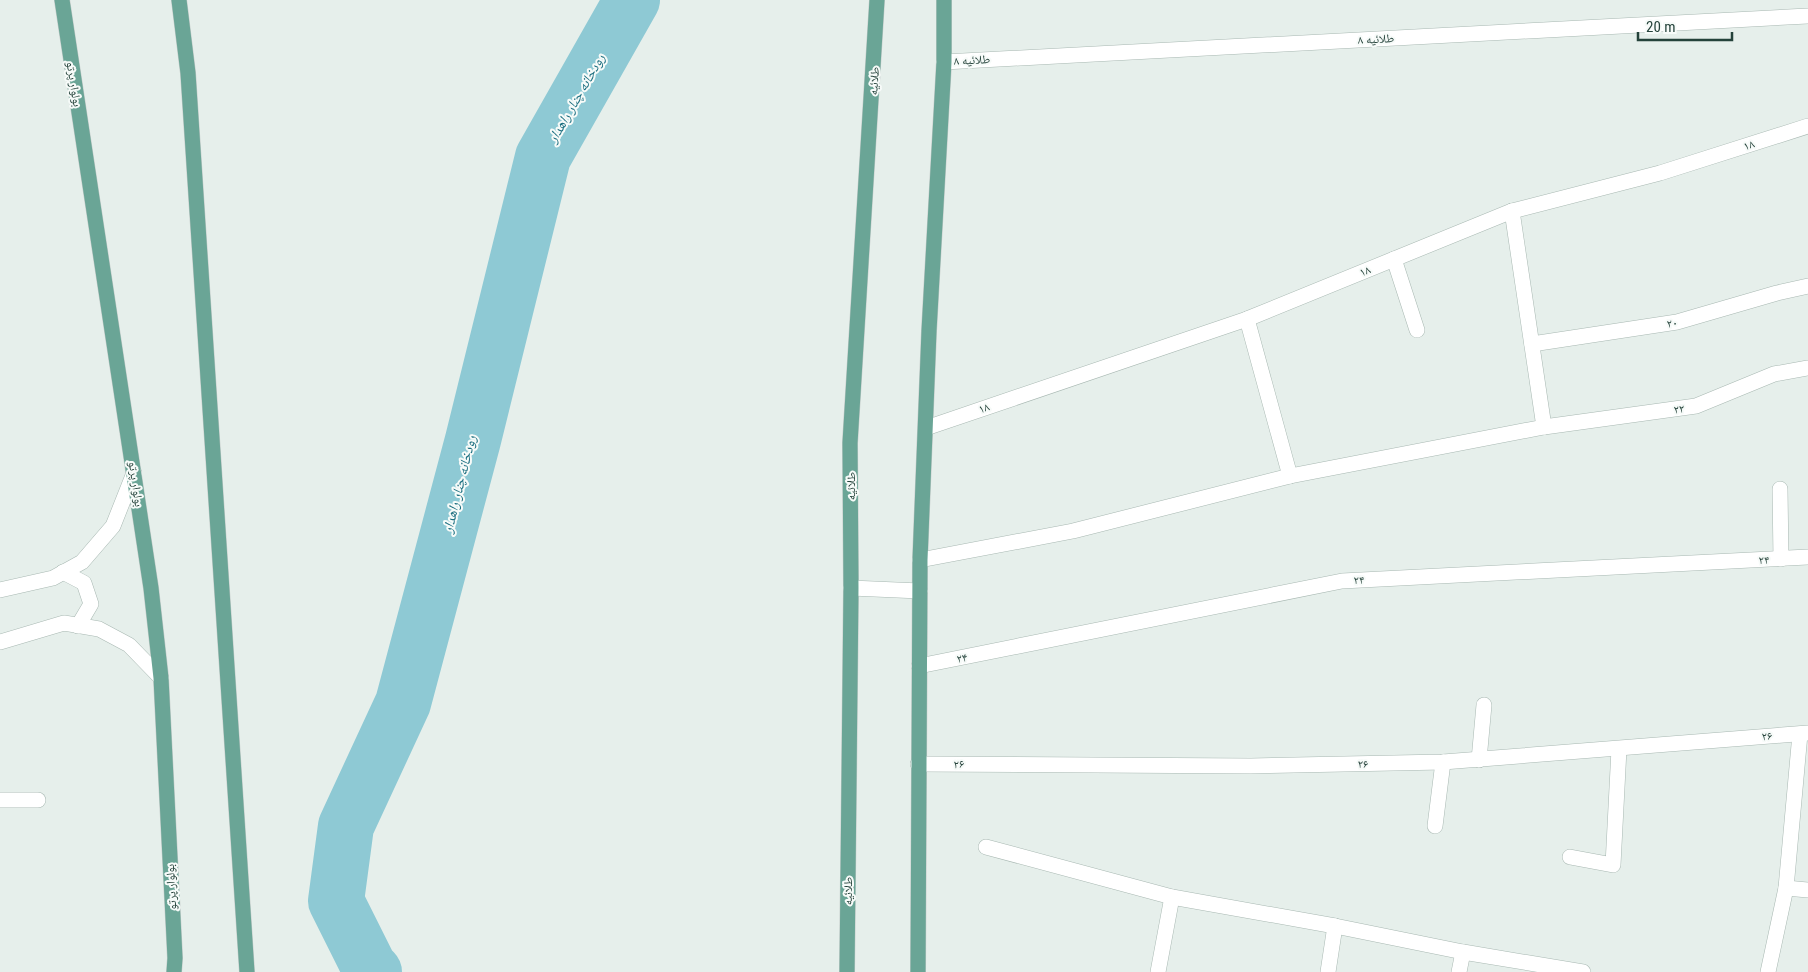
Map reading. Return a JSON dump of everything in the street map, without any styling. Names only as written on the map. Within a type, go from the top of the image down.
[{"type":"main road","name":"بولوار پرتو","points":[[62,0],[151,588],[161,678],[175,958],[174,972]]},
{"type":"main road","points":[[179,0],[188,73],[247,972]]},
{"type":"main road","name":"طلائیه","points":[[847,972],[851,588],[850,443],[878,0]]},
{"type":"main road","points":[[918,972],[920,560],[929,331],[944,62],[944,0]]},
{"type":"street","name":"طلائیه ۸","points":[[944,62],[1808,16]]},
{"type":"street","name":"۱۸","points":[[926,428],[1246,319],[1512,212],[1660,173],[1808,126]]},
{"type":"street","points":[[1512,212],[1544,428]]},
{"type":"street","points":[[1394,259],[1417,330]]},
{"type":"street","name":"۲۰","points":[[1532,344],[1677,322],[1808,286]]},
{"type":"street","points":[[1246,319],[1290,476]]},
{"type":"street","name":"۲۲","points":[[920,560],[1073,531],[1290,476],[1544,428],[1696,406],[1774,374],[1808,368]]},
{"type":"street","points":[[0,590],[53,578],[82,562],[113,526],[134,473]]},
{"type":"street","points":[[1780,489],[1781,559]]},
{"type":"street","name":"۲۴","points":[[919,666],[1342,581],[1808,557]]},
{"type":"street","points":[[63,572],[84,583],[90,604],[78,626]]},
{"type":"street","points":[[851,588],[920,591]]},
{"type":"street","points":[[0,642],[64,623],[99,630],[129,645],[161,678]]},
{"type":"street","points":[[1479,760],[1484,705]]},
{"type":"street","points":[[1768,972],[1786,888],[1804,734]]},
{"type":"street","name":"۲۶","points":[[918,764],[1250,766],[1443,762],[1804,734]]},
{"type":"street","points":[[1570,857],[1613,865],[1619,749]]},
{"type":"street","points":[[1435,826],[1443,762]]},
{"type":"street","points":[[0,800],[38,800]]},
{"type":"street","points":[[986,847],[1172,897],[1335,926],[1463,952],[1583,972]]},
{"type":"street","points":[[1786,888],[1808,890]]},
{"type":"street","points":[[1158,972],[1172,897]]},
{"type":"street","points":[[1328,972],[1335,926]]},
{"type":"street","points":[[1459,972],[1463,952]]},
{"type":"waterway","name":"رودخانه چنار راهدار","points":[[374,972],[369,967],[336,901],[346,826],[403,703],[473,440],[543,157],[632,0]]}]
